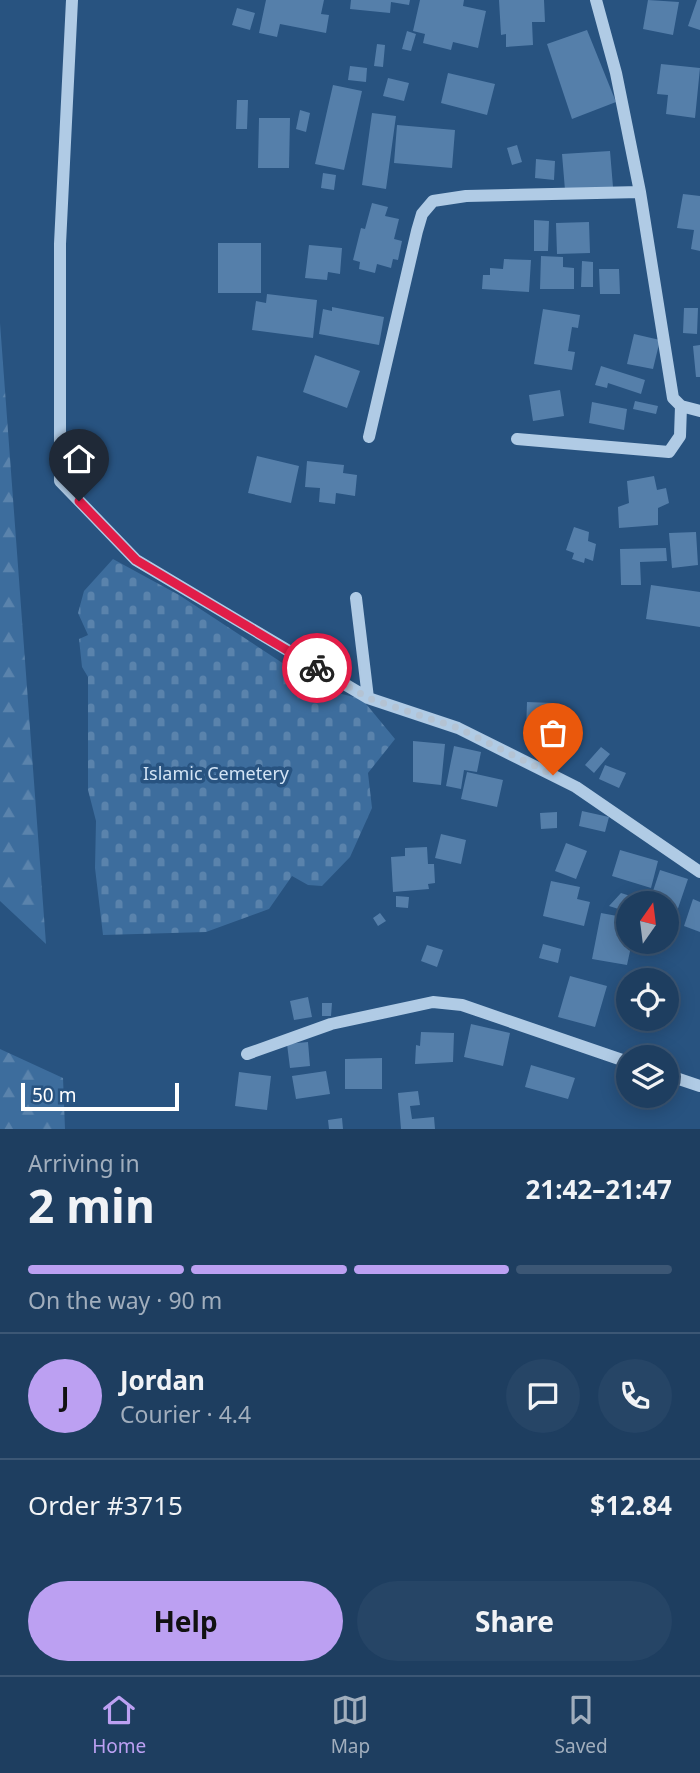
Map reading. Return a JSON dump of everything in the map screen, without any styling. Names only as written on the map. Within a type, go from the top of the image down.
[{"type":"street","points":[[72,0],[60,244],[60,481],[136,560],[368,698],[458,728],[576,787],[700,873]]},
{"type":"street","points":[[596,0],[616,73],[640,192],[671,391],[673,398],[681,406],[700,411]]},
{"type":"street","points":[[369,437],[417,231],[422,214],[433,201],[466,196],[640,192]]},
{"type":"street","points":[[517,439],[669,452],[680,436],[681,406]]},
{"type":"street","points":[[356,598],[368,698]]},
{"type":"street","points":[[247,1054],[331,1024],[433,1002],[462,1005],[616,1058]]},
{"type":"street","points":[[679,1079],[700,1086]]},
{"type":"green space","points":[[0,323],[46,944],[0,901]]},
{"type":"green space","name":"Islamic Cemetery","points":[[113,559],[179,595],[322,689],[362,699],[395,739],[368,773],[372,808],[350,857],[322,886],[308,885],[292,876],[269,909],[206,932],[103,935],[95,868],[96,821],[88,790],[88,677],[82,667],[79,639],[88,635],[78,613],[84,591]]},
{"type":"green space","points":[[0,1049],[63,1078],[65,1129],[0,1129]]},
{"type":"building","points":[[266,0],[324,0],[321,14],[329,15],[326,33],[280,24],[277,37],[259,33]]},
{"type":"building","points":[[351,0],[410,0],[409,5],[391,2],[390,13],[350,9]]},
{"type":"building","points":[[420,0],[464,0],[463,6],[486,11],[478,48],[453,42],[451,50],[423,43],[425,34],[413,31]]},
{"type":"building","points":[[499,0],[544,0],[545,22],[532,22],[533,45],[506,47],[506,34],[501,35]]},
{"type":"building","points":[[648,0],[679,2],[673,35],[643,29]]},
{"type":"building","points":[[697,0],[700,0],[700,30],[688,26]]},
{"type":"building","points":[[237,8],[255,13],[250,30],[232,25]]},
{"type":"building","points":[[587,30],[616,102],[572,119],[547,44]]},
{"type":"building","points":[[407,31],[416,34],[411,51],[402,49]]},
{"type":"building","points":[[377,44],[385,45],[383,67],[374,66]]},
{"type":"building","points":[[661,64],[700,68],[695,118],[666,114],[668,95],[657,94]]},
{"type":"building","points":[[350,66],[367,68],[366,82],[348,80]]},
{"type":"building","points":[[448,73],[495,84],[487,115],[441,103]]},
{"type":"building","points":[[388,78],[409,83],[404,101],[383,96]]},
{"type":"building","points":[[333,85],[362,91],[344,170],[315,164]]},
{"type":"building","points":[[237,100],[248,100],[247,129],[236,129]]},
{"type":"building","points":[[300,110],[310,113],[306,132],[296,129]]},
{"type":"building","points":[[372,113],[396,116],[386,189],[362,185]]},
{"type":"building","points":[[259,118],[290,118],[289,168],[258,168]]},
{"type":"building","points":[[397,125],[455,130],[452,168],[394,163]]},
{"type":"building","points":[[517,145],[522,162],[512,165],[507,148]]},
{"type":"building","points":[[610,151],[613,187],[565,190],[562,154]]},
{"type":"building","points":[[536,159],[555,161],[554,180],[535,178]]},
{"type":"building","points":[[323,173],[336,175],[334,190],[321,188]]},
{"type":"building","points":[[683,194],[700,196],[700,251],[691,249],[694,230],[677,228]]},
{"type":"building","points":[[372,203],[388,207],[385,216],[399,219],[394,239],[402,241],[398,260],[393,259],[391,268],[377,264],[375,273],[359,269],[360,262],[353,260],[361,228],[365,229]]},
{"type":"building","points":[[534,220],[549,221],[548,251],[534,251]]},
{"type":"building","points":[[589,222],[590,253],[557,254],[556,223]]},
{"type":"building","points":[[218,243],[261,243],[261,293],[218,293]]},
{"type":"building","points":[[309,245],[342,248],[340,274],[328,272],[327,280],[305,278]]},
{"type":"building","points":[[541,256],[563,257],[563,267],[574,268],[574,289],[540,289]]},
{"type":"building","points":[[504,259],[531,260],[529,292],[482,289],[483,275],[490,275],[490,268],[503,269]]},
{"type":"building","points":[[582,261],[593,262],[593,287],[581,287]]},
{"type":"building","points":[[599,269],[619,269],[620,294],[600,294]]},
{"type":"building","points":[[267,294],[317,300],[313,338],[252,330],[256,301],[266,303]]},
{"type":"building","points":[[332,307],[384,317],[379,345],[319,334],[323,309],[332,311]]},
{"type":"building","points":[[684,308],[698,308],[697,334],[683,333]]},
{"type":"building","points":[[543,309],[580,315],[578,328],[572,327],[568,351],[575,352],[572,370],[534,364]]},
{"type":"building","points":[[634,334],[660,340],[653,369],[627,364]]},
{"type":"building","points":[[700,345],[700,377],[696,377],[693,346]]},
{"type":"building","points":[[315,355],[360,371],[347,408],[303,392]]},
{"type":"building","points":[[601,366],[645,380],[641,394],[608,383],[607,388],[595,385]]},
{"type":"building","points":[[560,390],[564,416],[533,421],[529,395]]},
{"type":"building","points":[[635,401],[658,406],[656,414],[633,409]]},
{"type":"building","points":[[592,402],[627,409],[624,430],[589,423]]},
{"type":"building","points":[[257,456],[299,466],[291,503],[248,493]]},
{"type":"building","points":[[307,461],[344,465],[343,473],[357,475],[355,496],[336,493],[335,504],[319,502],[320,488],[305,487]]},
{"type":"building","points":[[654,476],[657,490],[666,488],[669,503],[658,508],[658,525],[619,528],[618,507],[629,503],[627,481]]},
{"type":"building","points":[[574,527],[589,532],[588,541],[596,544],[593,561],[585,558],[584,563],[572,559],[574,553],[566,550]]},
{"type":"building","points":[[696,532],[698,565],[672,568],[669,533]]},
{"type":"building","points":[[666,548],[667,561],[640,562],[641,585],[621,585],[620,549]]},
{"type":"building","points":[[651,585],[700,592],[700,627],[646,619]]},
{"type":"building","points":[[527,702],[554,703],[553,733],[526,732]]},
{"type":"building","points":[[413,741],[445,744],[441,785],[413,782]]},
{"type":"building","points":[[454,746],[481,752],[477,772],[464,770],[461,789],[446,786]]},
{"type":"building","points":[[601,747],[610,754],[594,773],[585,765]]},
{"type":"building","points":[[605,765],[626,773],[619,788],[599,779]]},
{"type":"building","points":[[467,772],[503,780],[497,807],[461,799]]},
{"type":"building","points":[[582,811],[609,817],[605,832],[579,826]]},
{"type":"building","points":[[557,812],[557,828],[541,829],[540,813]]},
{"type":"building","points":[[441,834],[466,840],[461,864],[435,858]]},
{"type":"building","points":[[566,843],[587,851],[576,879],[555,871]]},
{"type":"building","points":[[427,847],[428,864],[434,864],[435,883],[428,884],[429,889],[393,892],[391,857],[405,856],[405,848]]},
{"type":"building","points":[[620,850],[658,861],[651,888],[612,876]]},
{"type":"building","points":[[660,870],[688,879],[679,905],[679,891],[653,891]]},
{"type":"building","points":[[551,881],[580,887],[577,899],[590,902],[584,926],[543,916]]},
{"type":"building","points":[[396,896],[409,897],[408,908],[396,907]]},
{"type":"building","points":[[616,898],[616,908],[609,906]]},
{"type":"building","points":[[693,899],[700,902],[700,932],[684,926]]},
{"type":"building","points":[[380,913],[386,921],[378,926],[373,918]]},
{"type":"building","points":[[601,913],[616,916],[616,954],[629,954],[627,965],[592,959]]},
{"type":"building","points":[[543,944],[561,949],[558,963],[539,958]]},
{"type":"building","points":[[427,945],[443,950],[437,967],[421,961]]},
{"type":"building","points":[[570,976],[607,986],[595,1027],[558,1017]]},
{"type":"building","points":[[308,997],[312,1017],[294,1020],[290,1001]]},
{"type":"building","points":[[322,1003],[332,1003],[331,1016],[322,1016]]},
{"type":"building","points":[[471,1024],[510,1033],[503,1066],[464,1057]]},
{"type":"building","points":[[421,1032],[454,1033],[453,1062],[415,1064],[416,1045],[420,1046]]},
{"type":"building","points":[[308,1042],[310,1066],[290,1068],[287,1044]]},
{"type":"building","points":[[382,1058],[382,1089],[345,1089],[345,1059]]},
{"type":"building","points":[[531,1065],[575,1078],[568,1099],[525,1087]]},
{"type":"building","points":[[326,1071],[330,1094],[296,1099],[292,1076]]},
{"type":"building","points":[[239,1072],[271,1076],[267,1110],[235,1106]]},
{"type":"building","points":[[418,1091],[420,1105],[410,1106],[412,1119],[434,1117],[435,1129],[401,1129],[398,1093]]},
{"type":"building","points":[[342,1118],[343,1129],[329,1129],[328,1120]]},
{"type":"way so far","points":[[317,668],[368,698],[458,728],[553,775]]},
{"type":"route","points":[[79,501],[136,560],[317,668]]}]
